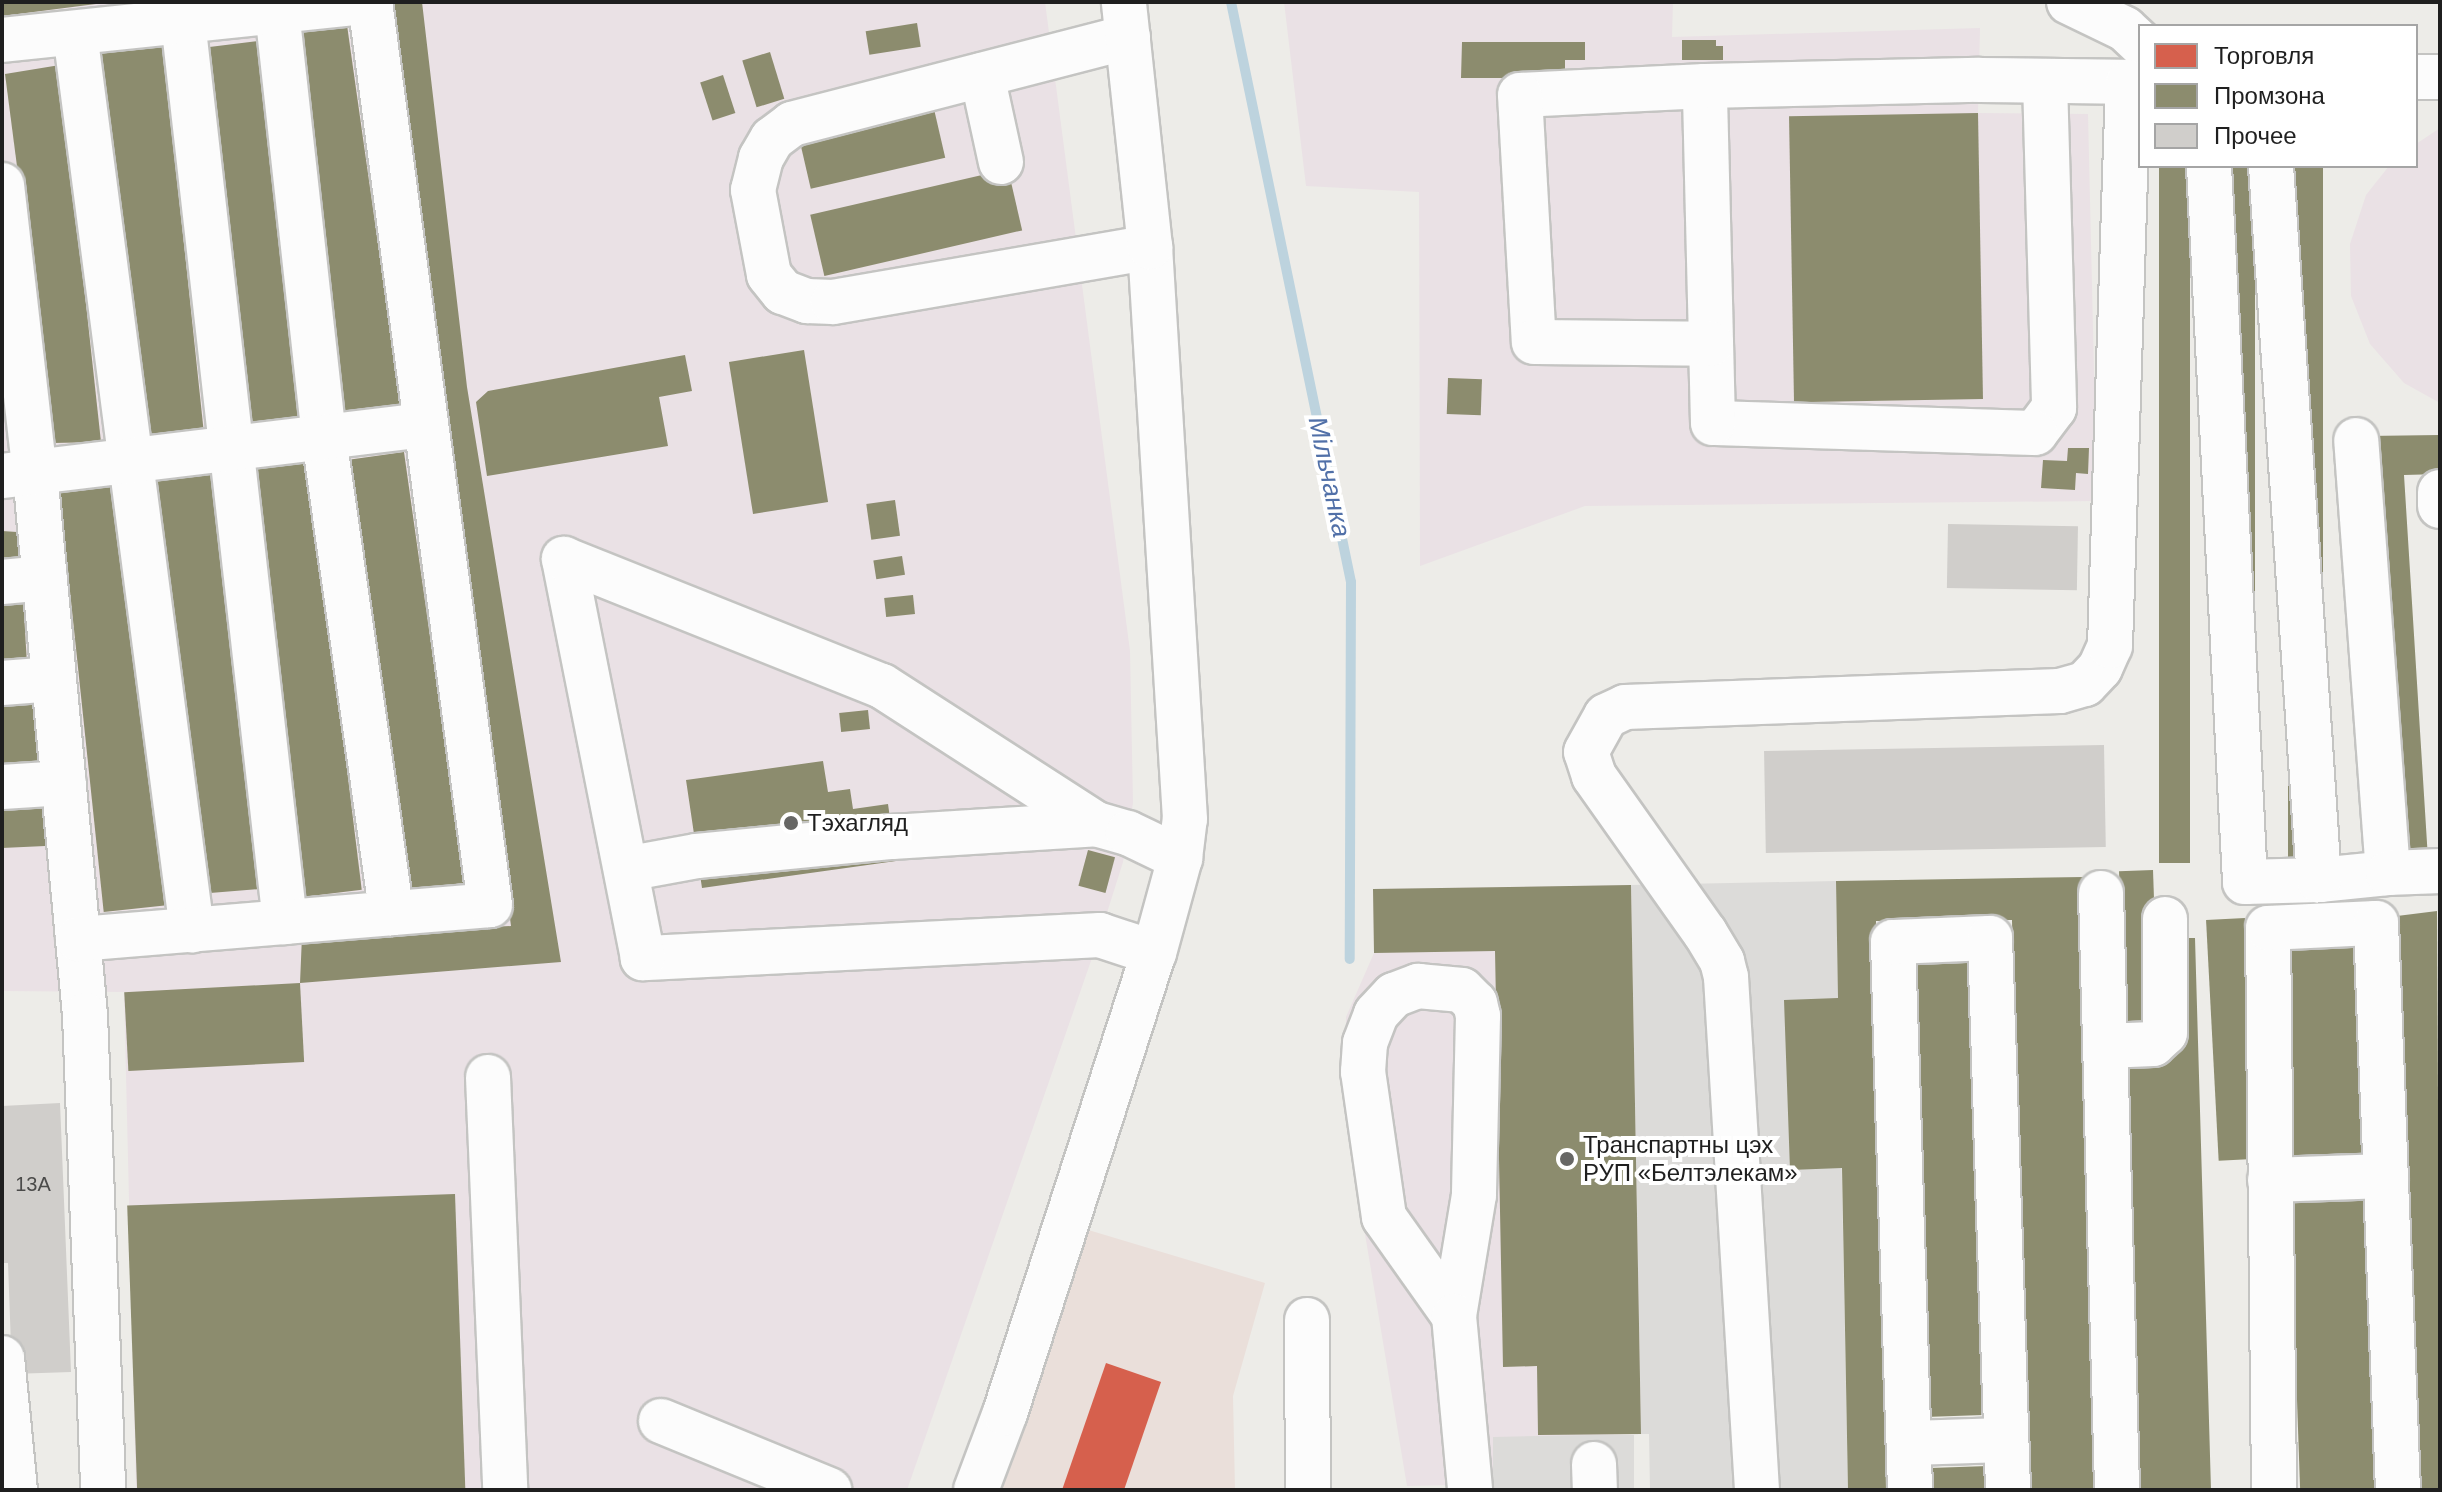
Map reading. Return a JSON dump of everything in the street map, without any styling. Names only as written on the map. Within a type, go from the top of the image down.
[{"type":"lane","points":[[2,40],[367,2],[490,905],[78,939]]},
{"type":"lane","points":[[1757,1490],[1726,977],[1722,961],[1705,933],[1594,776],[1586,752],[1606,716],[1625,707],[2060,691],[2085,684],[2100,668],[2110,646],[2136,69],[2125,29],[2069,2]]},
{"type":"lane","points":[[277,11],[324,438],[392,913]]},
{"type":"lane","points":[[976,1490],[1005,1413],[1154,953],[1180,858],[1185,819],[1150,247],[1126,20],[982,75],[792,124],[772,139],[761,158],[753,190],[769,275],[783,292],[807,301],[833,302],[1150,247]]},
{"type":"lane","points":[[183,21],[285,922]]},
{"type":"lane","points":[[75,33],[192,930]]},
{"type":"lane","points":[[1711,344],[1534,342],[1520,95],[1705,86],[2045,81],[2136,69]]},
{"type":"lane","points":[[982,75],[1001,162]]},
{"type":"lane","points":[[2418,77],[2440,77]]},
{"type":"lane","points":[[1705,86],[1713,423],[2035,433],[2054,408],[2045,81]]},
{"type":"lane","points":[[2209,168],[2245,882],[2440,871]]},
{"type":"lane","points":[[2271,168],[2319,880]]},
{"type":"lane","points":[[2,185],[18,474],[45,578],[85,1015],[103,1490]]},
{"type":"lane","points":[[18,474],[426,425]]},
{"type":"lane","points":[[2356,440],[2388,873]]},
{"type":"lane","points":[[2440,492],[2440,506]]},
{"type":"lane","points":[[1154,953],[1100,935],[643,958],[564,559],[882,686],[1096,824],[1128,833],[1180,858]]},
{"type":"lane","points":[[2,582],[45,578]]},
{"type":"lane","points":[[2,683],[54,679]]},
{"type":"lane","points":[[2,787],[64,783]]},
{"type":"lane","points":[[626,869],[697,856],[892,837],[1096,824]]},
{"type":"lane","points":[[2101,893],[2117,1490]]},
{"type":"lane","points":[[2105,1046],[2153,1044],[2165,1033],[2165,919]]},
{"type":"lane","points":[[2274,1490],[2268,928],[2376,923],[2398,1490]]},
{"type":"lane","points":[[1910,1490],[1893,942],[1990,938],[2008,1490]]},
{"type":"lane","points":[[1454,1316],[1384,1217],[1363,1072],[1365,1043],[1376,1014],[1394,995],[1418,986],[1462,990],[1475,1003],[1478,1016],[1474,1195],[1454,1316],[1470,1490]]},
{"type":"lane","points":[[488,1077],[505,1490]]},
{"type":"lane","points":[[2270,1180],[2386,1176]]},
{"type":"lane","points":[[1307,1320],[1308,1490]]},
{"type":"lane","points":[[2,1358],[15,1490]]},
{"type":"lane","points":[[661,1421],[829,1490]]},
{"type":"lane","points":[[1909,1443],[2006,1440]]},
{"type":"shaded area","points":[[2,2],[1045,2],[1130,651],[1133,803],[1123,862],[1100,935],[907,1490],[136,1490],[124,992],[2,991]]},
{"type":"shaded area","points":[[1284,2],[1673,2],[1672,37],[1980,28],[1978,113],[2088,114],[2097,501],[1585,506],[1420,566],[1419,192],[1306,186]]},
{"type":"shaded area","points":[[2440,128],[2440,403],[2404,383],[2370,344],[2351,296],[2350,244],[2366,195],[2387,168],[2418,168],[2418,143]]},
{"type":"shaded area","points":[[1836,881],[1848,1490],[1650,1490],[1649,1434],[1641,1434],[1631,885]]},
{"type":"shaded area","name":"Транспартны цэх РУП «Белтэлекам»","points":[[1631,885],[1641,1434],[1493,1437],[1493,1484],[1407,1486],[1361,1210],[1346,1087],[1346,1017],[1374,953],[1373,889]]},
{"type":"shaded area","points":[[1085,1229],[1265,1283],[1233,1396],[1235,1490],[994,1490]]},
{"type":"shaded area","points":[[1492,1435],[1634,1435],[1634,1490],[1492,1490]]},
{"type":"building: Торговля","points":[[1106,1363],[1161,1382],[1124,1490],[1062,1490]]},
{"type":"building: Промзона","points":[[2,2],[96,2],[96,4],[2,16]]},
{"type":"building: Промзона","points":[[392,2],[422,2],[467,387],[561,962],[300,983],[302,936],[511,926]]},
{"type":"building: Промзона","points":[[917,23],[921,47],[869,55],[866,31]]},
{"type":"building: Промзона","points":[[347,25],[401,407],[344,420],[297,27]]},
{"type":"building: Промзона","points":[[1682,40],[1716,40],[1716,46],[1723,46],[1723,60],[1682,60]]},
{"type":"building: Промзона","points":[[259,41],[306,423],[252,430],[205,48]]},
{"type":"building: Промзона","points":[[1462,42],[1585,42],[1585,60],[1565,60],[1565,78],[1461,78]]},
{"type":"building: Промзона","points":[[163,44],[204,434],[140,441],[99,51]]},
{"type":"building: Промзона","points":[[770,52],[784,99],[757,107],[742,60]]},
{"type":"building: Промзона","points":[[60,65],[101,442],[53,443],[5,74]]},
{"type":"building: Промзона","points":[[723,75],[735,113],[713,120],[700,82]]},
{"type":"building: Промзона","points":[[934,109],[945,158],[811,189],[800,140]]},
{"type":"building: Промзона","points":[[1978,113],[1983,399],[1794,402],[1789,116]]},
{"type":"building: Промзона","points":[[2159,168],[2190,168],[2190,863],[2159,863]]},
{"type":"building: Промзона","points":[[2226,168],[2255,168],[2255,865],[2226,865]]},
{"type":"building: Промзона","points":[[2288,168],[2323,168],[2323,863],[2288,863]]},
{"type":"building: Промзона","points":[[1008,169],[1022,230],[824,276],[810,215]]},
{"type":"building: Промзона","points":[[804,350],[828,502],[753,514],[729,362]]},
{"type":"building: Промзона","points":[[685,355],[692,391],[659,397],[668,446],[487,476],[476,402],[488,391]]},
{"type":"building: Промзона","points":[[1448,378],[1482,379],[1481,415],[1447,414]]},
{"type":"building: Промзона","points":[[2440,435],[2440,474],[2404,475],[2428,859],[2395,860],[2367,436]]},
{"type":"building: Промзона","points":[[2068,448],[2089,448],[2088,474],[2076,473],[2075,490],[2041,488],[2043,460],[2067,461]]},
{"type":"building: Промзона","points":[[308,452],[362,890],[304,897],[250,459]]},
{"type":"building: Промзона","points":[[404,452],[465,883],[411,890],[351,460]]},
{"type":"building: Промзона","points":[[214,464],[260,889],[210,893],[153,472]]},
{"type":"building: Промзона","points":[[119,474],[164,906],[104,912],[58,480]]},
{"type":"building: Промзона","points":[[895,500],[900,536],[871,540],[866,504]]},
{"type":"building: Промзона","points":[[2,531],[17,532],[20,562],[2,564]]},
{"type":"building: Промзона","points":[[902,556],[905,575],[876,579],[873,561]]},
{"type":"building: Промзона","points":[[913,595],[915,614],[886,617],[884,598]]},
{"type":"building: Промзона","points":[[23,596],[27,664],[2,667],[2,599]]},
{"type":"building: Промзона","points":[[34,700],[39,769],[2,771],[2,703]]},
{"type":"building: Промзона","points":[[868,710],[870,729],[841,732],[839,713]]},
{"type":"building: Промзона","name":"Тэхагляд","points":[[823,761],[828,792],[850,789],[853,809],[888,804],[896,861],[702,888],[686,780]]},
{"type":"building: Промзона","points":[[51,802],[45,846],[2,848],[2,805]]},
{"type":"building: Промзона","points":[[1088,850],[1115,857],[1105,893],[1078,886]]},
{"type":"building: Промзона","points":[[2153,870],[2159,1035],[2125,1036],[2119,871]]},
{"type":"building: Промзона","points":[[2084,877],[2096,1490],[2022,1490],[2012,920],[1876,921],[1886,1490],[1848,1490],[1842,1168],[1790,1170],[1784,1000],[1838,998],[1836,881]]},
{"type":"building: Промзона","name":"Транспартны цэх РУП «Белтэлекам»","points":[[1631,885],[1641,1434],[1538,1435],[1537,1366],[1503,1367],[1495,951],[1374,953],[1373,889]]},
{"type":"building: Промзона","points":[[2437,911],[2440,1490],[2413,1490],[2389,917]]},
{"type":"building: Промзона","points":[[2245,918],[2258,1159],[2219,1161],[2206,920]]},
{"type":"building: Промзона","points":[[2360,930],[2368,1153],[2290,1156],[2282,933]]},
{"type":"building: Промзона","points":[[2176,938],[2195,938],[2211,1490],[2137,1490],[2124,1052],[2179,1051]]},
{"type":"building: Промзона","points":[[1974,959],[1990,1415],[1925,1417],[1909,961]]},
{"type":"building: Промзона","points":[[300,983],[304,1062],[128,1071],[124,992]]},
{"type":"building: Промзона","points":[[455,1194],[465,1490],[137,1490],[127,1205]]},
{"type":"building: Промзона","points":[[2372,1198],[2382,1490],[2300,1490],[2290,1201]]},
{"type":"building: Промзона","points":[[1988,1466],[1989,1490],[1924,1490],[1923,1468]]},
{"type":"building: Прочее","points":[[1948,524],[2078,526],[2077,590],[1947,588]]},
{"type":"building: Прочее","points":[[2104,745],[2106,847],[1766,853],[1764,751]]},
{"type":"building: Прочее","points":[[60,1103],[71,1372],[12,1374],[8,1263],[2,1263],[2,1106]]},
{"type":"waterway","name":"Мільчанка","points":[[1231,2],[1351,582],[1350,959]]},
{"type":"place","name":"Тэхагляд","points":[[791,823]]},
{"type":"place","name":"Транспартны цэх РУП «Белтэлекам»","points":[[1567,1159]]}]
